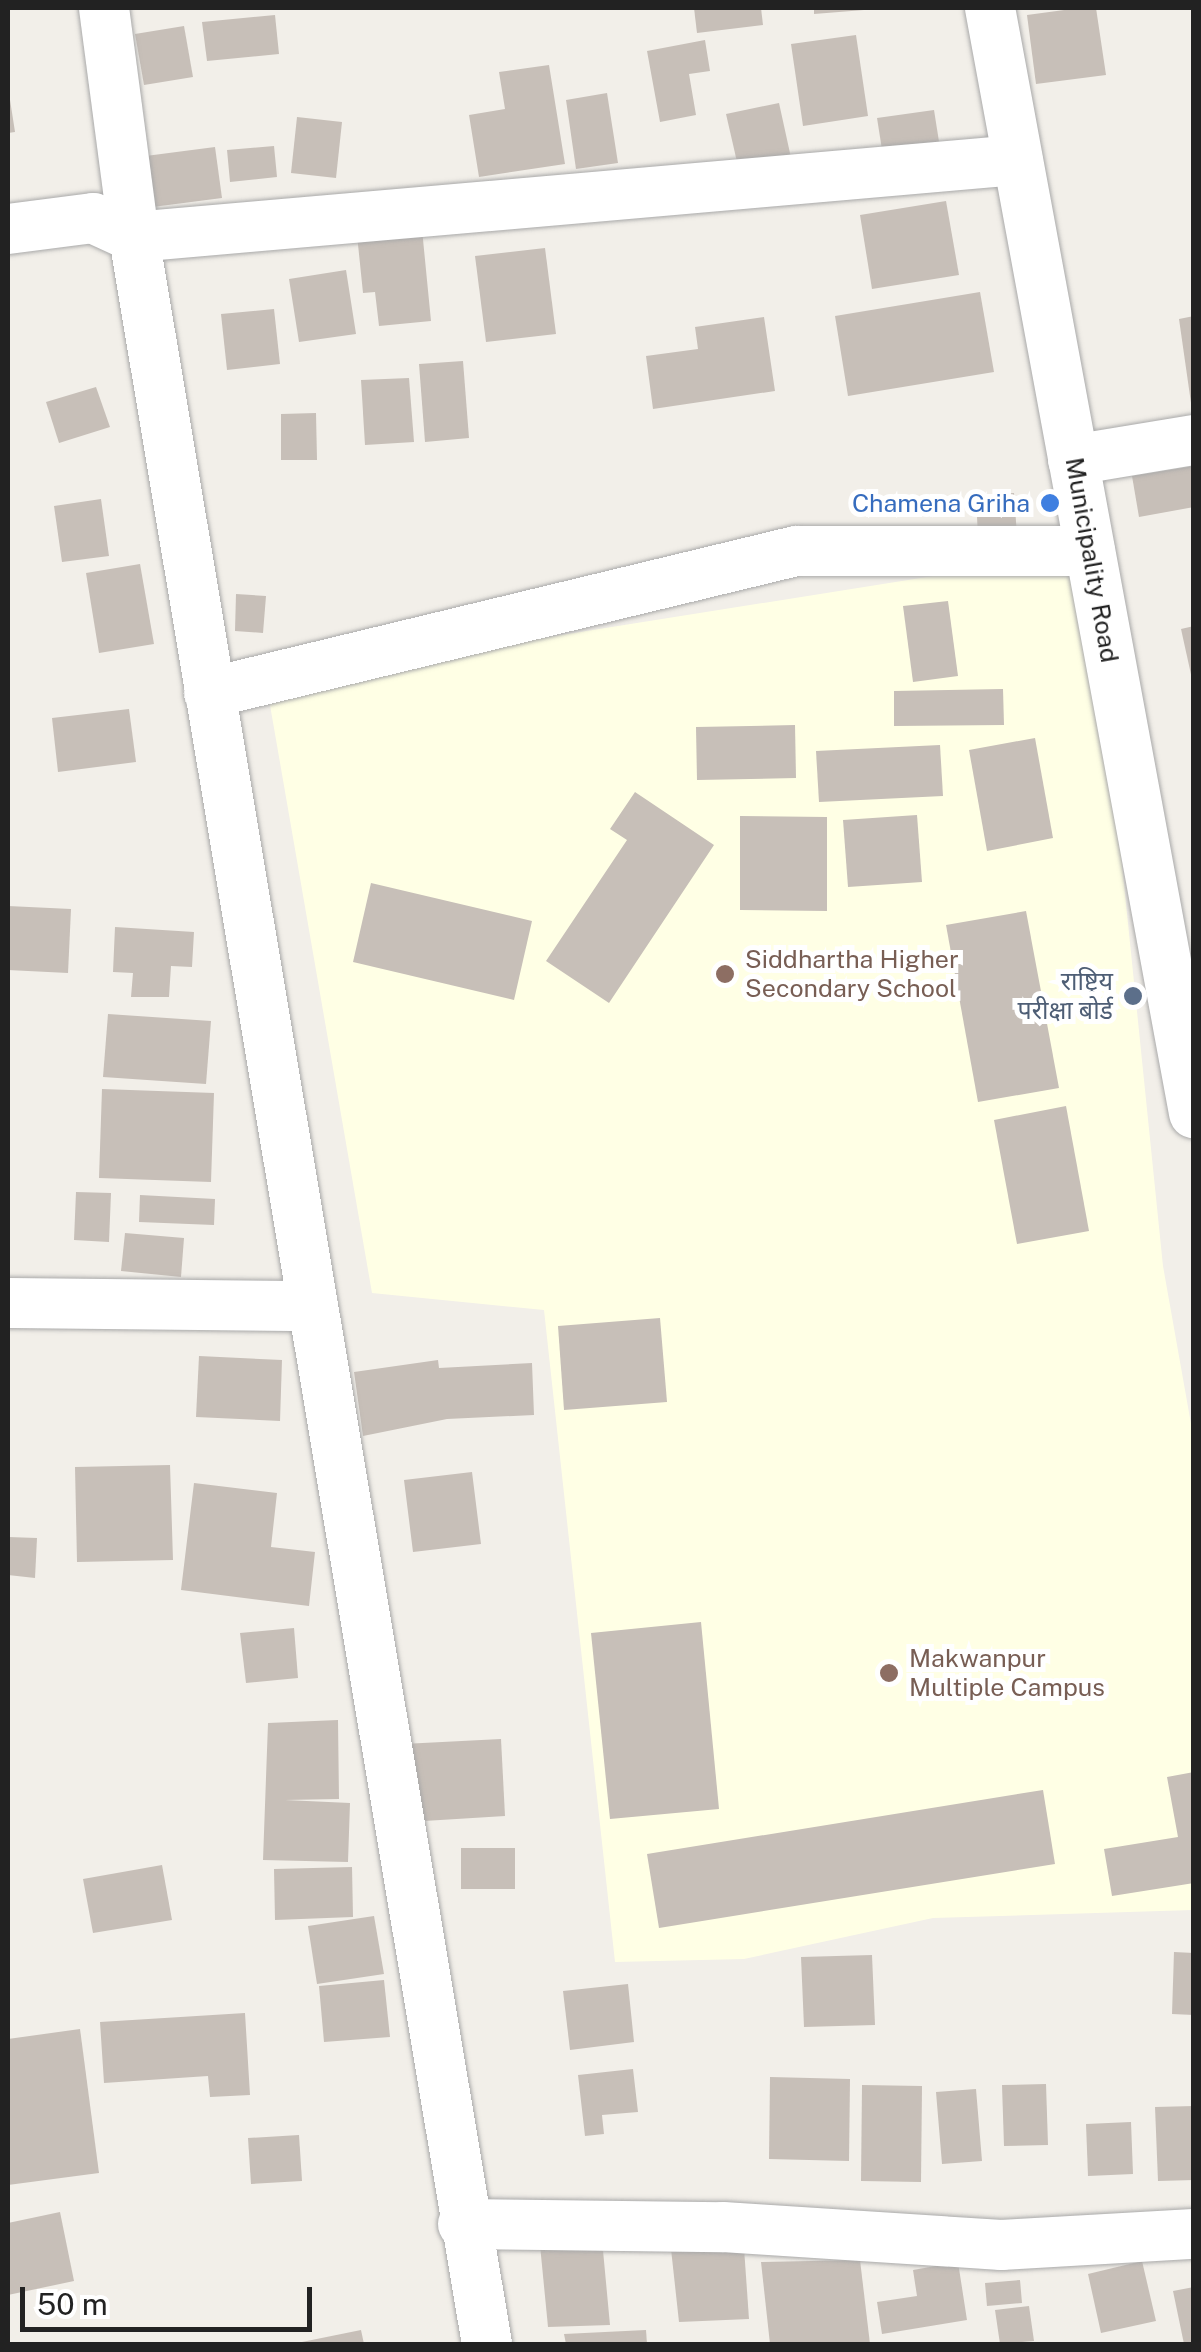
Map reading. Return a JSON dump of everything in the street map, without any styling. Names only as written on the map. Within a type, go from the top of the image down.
[{"type":"street","points":[[104,8],[134,237],[463,2224],[487,2344]]},
{"type":"street","name":"Municipality Road","points":[[990,8],[1194,1112]]},
{"type":"street","points":[[8,229],[93,218],[134,237],[1018,160]]},
{"type":"street","points":[[1073,460],[1194,440]]},
{"type":"street","points":[[209,694],[796,551],[1090,551]]},
{"type":"street","points":[[8,1303],[313,1306]]},
{"type":"street","points":[[463,2224],[723,2227],[1001,2245],[1194,2234]]},
{"type":"shaded area","points":[[1090,551],[1163,1266],[1193,1435],[1193,1910],[933,1918],[744,1959],[615,1962],[544,1310],[372,1293],[266,682]]},
{"type":"building","points":[[694,8],[761,8],[763,25],[697,33]]},
{"type":"building","points":[[814,8],[864,8],[864,10],[814,14]]},
{"type":"building","points":[[1096,8],[1106,75],[1036,84],[1027,15]]},
{"type":"building","points":[[275,15],[279,54],[207,61],[202,22]]},
{"type":"building","points":[[184,26],[193,77],[144,85],[135,34]]},
{"type":"building","points":[[856,35],[868,116],[803,126],[791,44]]},
{"type":"building","points":[[705,40],[710,71],[689,74],[696,115],[660,122],[647,51]]},
{"type":"building","points":[[549,65],[565,164],[479,177],[469,115],[505,109],[499,72]]},
{"type":"building","points":[[8,87],[15,132],[8,133]]},
{"type":"building","points":[[607,93],[618,163],[576,169],[566,100]]},
{"type":"building","points":[[779,103],[795,176],[743,188],[726,114]]},
{"type":"building","points":[[934,110],[943,167],[886,175],[877,118]]},
{"type":"building","points":[[297,117],[342,122],[336,178],[291,173]]},
{"type":"building","points":[[274,146],[277,177],[230,182],[227,150]]},
{"type":"building","points":[[215,147],[222,198],[145,208],[138,157]]},
{"type":"building","points":[[946,201],[959,275],[872,289],[860,215]]},
{"type":"building","points":[[421,219],[431,321],[379,326],[375,292],[363,293],[356,225]]},
{"type":"building","points":[[545,248],[556,334],[486,342],[475,256]]},
{"type":"building","points":[[346,270],[356,334],[299,342],[289,279]]},
{"type":"building","points":[[980,292],[994,372],[848,396],[835,316]]},
{"type":"building","points":[[274,309],[280,364],[227,370],[221,314]]},
{"type":"building","points":[[1194,316],[1194,403],[1191,403],[1179,319]]},
{"type":"building","points":[[764,317],[775,391],[653,409],[646,356],[698,349],[695,327]]},
{"type":"building","points":[[463,361],[469,438],[425,442],[419,364]]},
{"type":"building","points":[[409,378],[414,442],[365,445],[361,380]]},
{"type":"building","points":[[96,387],[110,427],[59,443],[46,402]]},
{"type":"building","points":[[316,413],[317,460],[281,460],[281,414]]},
{"type":"building","points":[[1194,466],[1194,507],[1139,517],[1132,476]]},
{"type":"building","points":[[1014,493],[1017,536],[978,537],[976,495]]},
{"type":"building","points":[[101,499],[109,556],[62,562],[54,506]]},
{"type":"building","points":[[140,564],[154,644],[99,653],[86,573]]},
{"type":"building","points":[[236,594],[266,596],[263,633],[235,631]]},
{"type":"building","points":[[948,601],[958,676],[913,682],[903,606]]},
{"type":"building","points":[[1194,626],[1194,679],[1192,679],[1181,629]]},
{"type":"building","points":[[1003,689],[1004,725],[894,726],[894,691]]},
{"type":"building","points":[[129,709],[136,762],[58,772],[52,718]]},
{"type":"building","points":[[795,725],[796,778],[697,780],[696,727]]},
{"type":"building","points":[[1035,738],[1053,838],[987,851],[969,750]]},
{"type":"building","points":[[940,745],[943,796],[819,802],[816,751]]},
{"type":"building","points":[[635,792],[714,845],[609,1003],[546,961],[627,840],[610,829]]},
{"type":"building","points":[[917,815],[922,882],[848,887],[843,820]]},
{"type":"building","points":[[740,816],[827,817],[827,911],[740,910]]},
{"type":"building","points":[[371,883],[532,921],[514,1000],[353,962]]},
{"type":"building","points":[[8,906],[71,909],[68,973],[8,970]]},
{"type":"building","points":[[1026,911],[1059,1088],[978,1102],[946,925]]},
{"type":"building","points":[[115,927],[194,932],[192,967],[171,966],[169,997],[131,997],[133,973],[113,972]]},
{"type":"building","points":[[108,1014],[211,1021],[206,1084],[103,1077]]},
{"type":"building","points":[[102,1089],[214,1093],[211,1182],[99,1178]]},
{"type":"building","points":[[1066,1106],[1089,1231],[1017,1244],[994,1120]]},
{"type":"building","points":[[76,1192],[111,1193],[109,1242],[74,1240]]},
{"type":"building","points":[[140,1195],[215,1199],[214,1225],[139,1222]]},
{"type":"building","points":[[125,1233],[184,1238],[181,1277],[121,1271]]},
{"type":"building","points":[[660,1318],[667,1402],[564,1410],[558,1326]]},
{"type":"building","points":[[199,1356],[282,1360],[280,1421],[196,1417]]},
{"type":"building","points":[[438,1360],[439,1368],[532,1363],[534,1415],[447,1419],[363,1436],[354,1372]]},
{"type":"building","points":[[170,1465],[173,1560],[77,1562],[75,1467]]},
{"type":"building","points":[[472,1472],[481,1544],[413,1552],[404,1480]]},
{"type":"building","points":[[194,1483],[277,1493],[271,1547],[315,1552],[309,1606],[181,1590]]},
{"type":"building","points":[[8,1537],[37,1538],[35,1578],[8,1575]]},
{"type":"building","points":[[701,1622],[719,1809],[610,1819],[591,1633]]},
{"type":"building","points":[[294,1628],[298,1678],[246,1683],[240,1633]]},
{"type":"building","points":[[338,1720],[339,1799],[285,1800],[350,1803],[348,1862],[263,1860],[268,1723]]},
{"type":"building","points":[[501,1739],[505,1816],[408,1822],[403,1744]]},
{"type":"building","points":[[1194,1772],[1194,1883],[1112,1896],[1104,1849],[1178,1837],[1167,1777]]},
{"type":"building","points":[[1043,1790],[1055,1864],[659,1928],[647,1854]]},
{"type":"building","points":[[461,1848],[515,1848],[515,1889],[461,1889]]},
{"type":"building","points":[[162,1865],[172,1920],[93,1933],[83,1879]]},
{"type":"building","points":[[352,1867],[353,1917],[275,1920],[274,1869]]},
{"type":"building","points":[[374,1916],[384,1974],[317,1984],[308,1926]]},
{"type":"building","points":[[1174,1952],[1194,1953],[1194,2015],[1172,2014]]},
{"type":"building","points":[[872,1955],[875,2025],[804,2027],[801,1957]]},
{"type":"building","points":[[384,1980],[390,2037],[324,2042],[319,1986]]},
{"type":"building","points":[[628,1984],[634,2042],[570,2050],[563,1991]]},
{"type":"building","points":[[245,2013],[250,2095],[210,2097],[208,2076],[104,2083],[100,2022]]},
{"type":"building","points":[[80,2029],[99,2173],[8,2185],[8,2039]]},
{"type":"building","points":[[633,2069],[638,2112],[602,2115],[604,2134],[585,2136],[578,2075]]},
{"type":"building","points":[[770,2077],[850,2079],[849,2161],[769,2159]]},
{"type":"building","points":[[1046,2084],[1048,2145],[1004,2146],[1002,2085]]},
{"type":"building","points":[[862,2085],[922,2086],[921,2182],[861,2181]]},
{"type":"building","points":[[976,2089],[982,2161],[942,2164],[936,2092]]},
{"type":"building","points":[[1194,2106],[1194,2180],[1158,2181],[1155,2107]]},
{"type":"building","points":[[1131,2122],[1133,2174],[1088,2176],[1086,2124]]},
{"type":"building","points":[[299,2135],[302,2181],[251,2184],[248,2138]]},
{"type":"building","points":[[60,2212],[74,2281],[8,2295],[8,2223]]},
{"type":"building","points":[[602,2240],[610,2325],[548,2327],[540,2245]]},
{"type":"building","points":[[744,2248],[749,2319],[679,2322],[671,2249]]},
{"type":"building","points":[[860,2260],[870,2344],[770,2344],[761,2262]]},
{"type":"building","points":[[1142,2261],[1156,2321],[1101,2333],[1088,2274]]},
{"type":"building","points":[[958,2262],[967,2320],[882,2334],[877,2302],[917,2296],[913,2270]]},
{"type":"building","points":[[1020,2280],[1022,2303],[987,2306],[985,2283]]},
{"type":"building","points":[[1194,2287],[1194,2343],[1184,2344],[1173,2291]]},
{"type":"building","points":[[1029,2306],[1034,2341],[1000,2344],[995,2310]]},
{"type":"building","points":[[361,2330],[364,2344],[297,2344],[297,2343]]},
{"type":"building","points":[[646,2330],[647,2344],[566,2344],[564,2334]]},
{"type":"place","name":"Chamena Griha","points":[[1050,503]]},
{"type":"place","name":"Siddhartha Higher Secondary School","points":[[725,974]]},
{"type":"place","name":"राष्ट्रिय परीक्षा बोर्ड","points":[[1133,996]]},
{"type":"place","name":"Makwanpur Multiple Campus","points":[[889,1673]]}]
